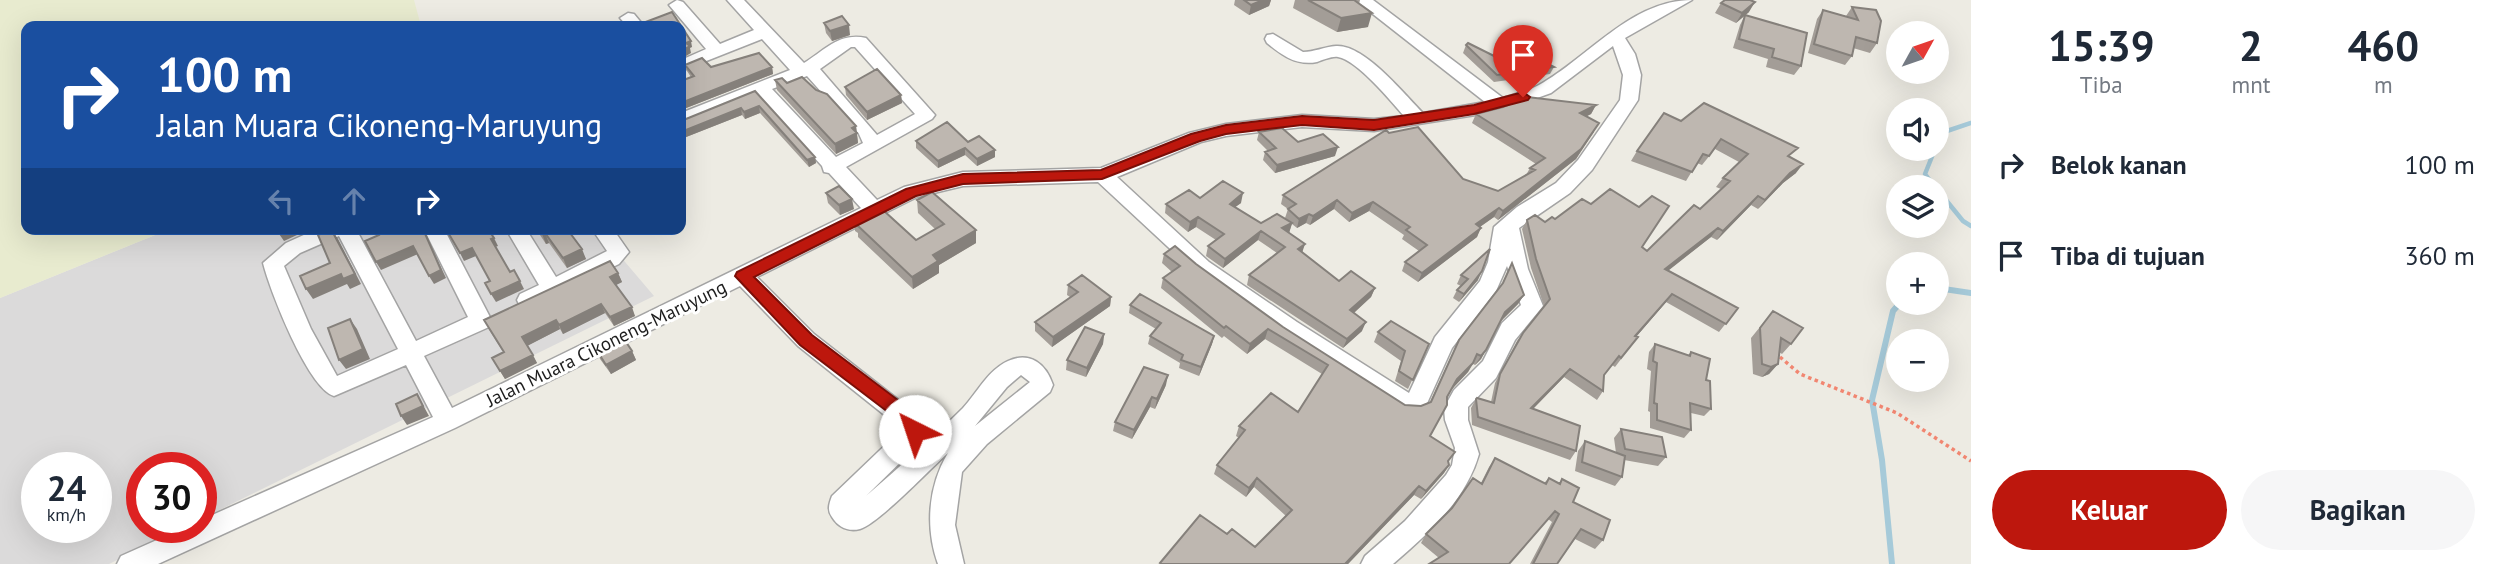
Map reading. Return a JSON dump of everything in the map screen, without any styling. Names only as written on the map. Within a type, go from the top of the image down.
[{"type":"street","points":[[735,0],[763,32],[805,69],[866,131],[874,145]]},
{"type":"street","points":[[1363,0],[1501,104]]},
{"type":"street","name":"Jalan Muara Cikoneng-Maruyung","points":[[131,564],[447,421],[911,192],[963,179],[1102,174],[1196,137],[1226,130],[1302,121],[1374,125],[1419,120],[1501,104],[1545,89],[1615,36],[1684,0]]},
{"type":"street","points":[[677,5],[717,51]]},
{"type":"street","points":[[686,64],[763,32]]},
{"type":"street","points":[[1102,174],[1202,267],[1289,328],[1410,404],[1419,401],[1443,343],[1489,285],[1498,262],[1501,232],[1563,188],[1585,165],[1629,100],[1632,75],[1626,54],[1615,36]]},
{"type":"street","points":[[1273,39],[1293,56],[1303,59],[1335,51],[1344,52],[1378,79],[1419,120]]},
{"type":"street","points":[[686,118],[805,69],[838,46],[858,41],[926,115],[831,167]]},
{"type":"street","points":[[760,87],[831,167],[875,211]]},
{"type":"street","points":[[1374,564],[1399,545],[1436,506],[1462,470],[1468,451],[1455,417],[1457,408],[1468,389],[1489,372],[1508,331],[1532,306],[1518,269],[1508,225]]},
{"type":"street","points":[[322,235],[293,248],[273,262],[327,383],[334,387],[411,354],[612,259],[619,252],[606,235]]},
{"type":"street","points":[[349,235],[447,421]]},
{"type":"street","points":[[437,235],[481,321]]},
{"type":"street","points":[[520,235],[552,288]]},
{"type":"street","points":[[743,276],[806,340],[915,426],[911,437],[841,504],[841,510],[850,519],[859,518],[971,416],[1009,371],[1019,367],[1032,368],[1039,374],[1042,385],[1030,398],[962,452],[952,467],[942,510],[944,547],[951,564]]},
{"type":"path","points":[[1780,357],[1800,374],[1897,413],[1971,461]]},
{"type":"shaded area","points":[[155,235],[602,235],[654,296],[217,511],[217,452],[126,452],[126,543],[152,543],[109,564],[0,564],[0,298]]},
{"type":"green space","points":[[0,0],[414,0],[420,21],[21,21],[21,235],[155,235],[0,298]]},
{"type":"building","points":[[1244,0],[1263,0],[1251,5]]},
{"type":"building","points":[[1308,0],[1354,0],[1372,13],[1341,18]]},
{"type":"building","points":[[1725,0],[1755,2],[1742,13],[1721,3]]},
{"type":"building","points":[[1852,7],[1876,10],[1881,21],[1877,43],[1856,37],[1852,56],[1814,44],[1823,10],[1858,20]]},
{"type":"building","points":[[672,12],[678,21],[648,21]]},
{"type":"building","points":[[1745,15],[1807,33],[1801,66],[1772,57],[1774,49],[1739,39]]},
{"type":"building","points":[[842,16],[849,25],[830,31],[824,23]]},
{"type":"building","points":[[1468,43],[1498,58],[1531,55],[1554,67],[1497,75],[1466,45]]},
{"type":"building","points":[[759,53],[772,67],[686,101],[686,79],[694,76],[686,65],[702,58],[711,67]]},
{"type":"building","points":[[877,69],[901,95],[867,112],[845,87]]},
{"type":"building","points":[[802,77],[816,90],[827,94],[856,126],[852,128],[857,133],[835,144],[775,80],[782,78],[787,83]]},
{"type":"building","points":[[755,91],[815,157],[807,160],[759,106],[744,112],[741,108],[686,130],[686,119]]},
{"type":"building","points":[[1527,97],[1596,105],[1580,113],[1599,123],[1581,149],[1503,211],[1499,208],[1476,224],[1481,228],[1422,273],[1405,262],[1427,245],[1406,230],[1410,227],[1373,202],[1352,213],[1337,200],[1313,216],[1309,214],[1299,219],[1288,209],[1296,204],[1283,195],[1386,130],[1389,133],[1418,127],[1463,179],[1498,191],[1535,170],[1530,168],[1545,158],[1476,114]]},
{"type":"building","points":[[1704,103],[1798,148],[1788,156],[1803,164],[1790,173],[1765,200],[1758,196],[1723,231],[1718,228],[1665,269],[1738,308],[1726,324],[1672,294],[1604,375],[1603,391],[1570,369],[1531,408],[1580,426],[1576,451],[1478,417],[1476,399],[1494,403],[1500,374],[1523,333],[1550,299],[1536,259],[1527,220],[1535,215],[1545,222],[1552,217],[1555,219],[1582,199],[1591,204],[1610,189],[1639,207],[1652,196],[1669,206],[1642,247],[1647,251],[1694,205],[1700,209],[1730,181],[1723,178],[1748,154],[1721,139],[1709,156],[1703,154],[1692,172],[1637,151],[1664,113],[1681,121]]},
{"type":"building","points":[[947,122],[968,142],[979,136],[995,150],[977,159],[965,148],[938,161],[916,141]]},
{"type":"building","points":[[1282,128],[1298,142],[1323,134],[1338,147],[1277,165],[1265,152],[1276,148],[1259,132]]},
{"type":"building","points":[[1223,181],[1243,193],[1230,204],[1261,223],[1277,214],[1292,223],[1282,228],[1305,244],[1298,249],[1339,281],[1351,271],[1375,288],[1350,310],[1366,322],[1347,339],[1249,275],[1285,247],[1261,231],[1225,259],[1208,246],[1224,234],[1198,217],[1190,222],[1166,204],[1189,190],[1200,198]]},
{"type":"building","points":[[839,186],[852,199],[839,205],[826,193]]},
{"type":"building","points":[[932,192],[976,230],[933,255],[938,261],[912,277],[857,225],[859,223],[854,218],[868,211],[873,216],[883,210],[916,240],[944,224],[917,200]]},
{"type":"building","points":[[318,235],[334,235],[355,274],[343,279],[341,274],[306,289],[300,276],[330,263]]},
{"type":"building","points":[[379,235],[426,235],[441,270],[429,276],[413,246],[376,262],[365,241]]},
{"type":"building","points":[[450,235],[492,235],[494,238],[491,239],[510,272],[514,270],[520,281],[491,294],[485,283],[490,281],[472,248],[460,253]]},
{"type":"building","points":[[546,235],[572,235],[582,249],[563,258]]},
{"type":"building","points":[[1175,246],[1283,327],[1405,405],[1421,406],[1431,402],[1459,340],[1503,283],[1512,263],[1524,295],[1505,312],[1486,350],[1481,356],[1477,354],[1473,363],[1457,379],[1430,436],[1455,452],[1448,461],[1449,465],[1426,491],[1419,486],[1345,564],[1160,563],[1200,515],[1227,534],[1232,529],[1255,547],[1292,510],[1257,478],[1249,488],[1217,465],[1245,430],[1239,426],[1271,393],[1298,412],[1328,365],[1268,329],[1250,344],[1226,326],[1224,328],[1163,278],[1180,266],[1164,254]]},
{"type":"building","points":[[1490,249],[1482,271],[1464,294],[1457,290],[1468,279],[1461,275]]},
{"type":"building","points":[[610,261],[618,273],[610,277],[632,307],[610,317],[601,304],[559,325],[556,320],[522,337],[533,355],[500,371],[492,358],[504,352],[484,320]]},
{"type":"building","points":[[1082,275],[1111,297],[1053,337],[1035,322],[1078,292],[1068,285]]},
{"type":"building","points":[[1140,294],[1214,336],[1201,367],[1181,360],[1183,355],[1150,336],[1161,323],[1130,305]]},
{"type":"building","points":[[1773,311],[1803,328],[1791,344],[1781,338],[1778,364],[1771,367],[1762,364],[1760,328]]},
{"type":"building","points":[[350,319],[363,349],[339,360],[328,328]]},
{"type":"building","points":[[1391,321],[1429,344],[1413,380],[1399,371],[1405,351],[1378,332]]},
{"type":"building","points":[[1085,327],[1104,334],[1087,368],[1067,360]]},
{"type":"building","points":[[622,336],[632,351],[606,365],[596,349]]},
{"type":"building","points":[[1655,344],[1690,356],[1691,352],[1710,359],[1706,380],[1710,381],[1711,409],[1690,403],[1691,430],[1657,420],[1657,404],[1654,403],[1657,363],[1653,361]]},
{"type":"building","points":[[1144,367],[1168,375],[1157,399],[1152,397],[1134,430],[1115,422]]},
{"type":"building","points":[[417,394],[423,406],[401,416],[396,404]]},
{"type":"building","points":[[1621,429],[1662,437],[1666,457],[1625,449]]},
{"type":"building","points":[[1585,441],[1625,456],[1622,477],[1582,462]]},
{"type":"building","points":[[1495,458],[1546,484],[1549,478],[1560,484],[1562,479],[1579,488],[1573,502],[1610,520],[1603,540],[1581,529],[1557,564],[1533,564],[1559,514],[1555,511],[1509,564],[1429,564],[1448,552],[1426,534],[1452,508],[1473,478],[1482,484]]},
{"type":"waterway","points":[[1949,130],[1971,123]]},
{"type":"waterway","points":[[1926,175],[1930,161]]},
{"type":"waterway","points":[[1949,204],[1963,221],[1971,226]]},
{"type":"waterway","points":[[1949,290],[1971,293]]},
{"type":"waterway","points":[[1892,315],[1872,400],[1882,460],[1892,564]]},
{"type":"route","points":[[915,431],[912,421],[806,340],[743,276],[911,192],[928,187],[963,179],[1102,174],[1131,165],[1196,137],[1226,130],[1302,121],[1374,125],[1474,110],[1523,97]]}]
